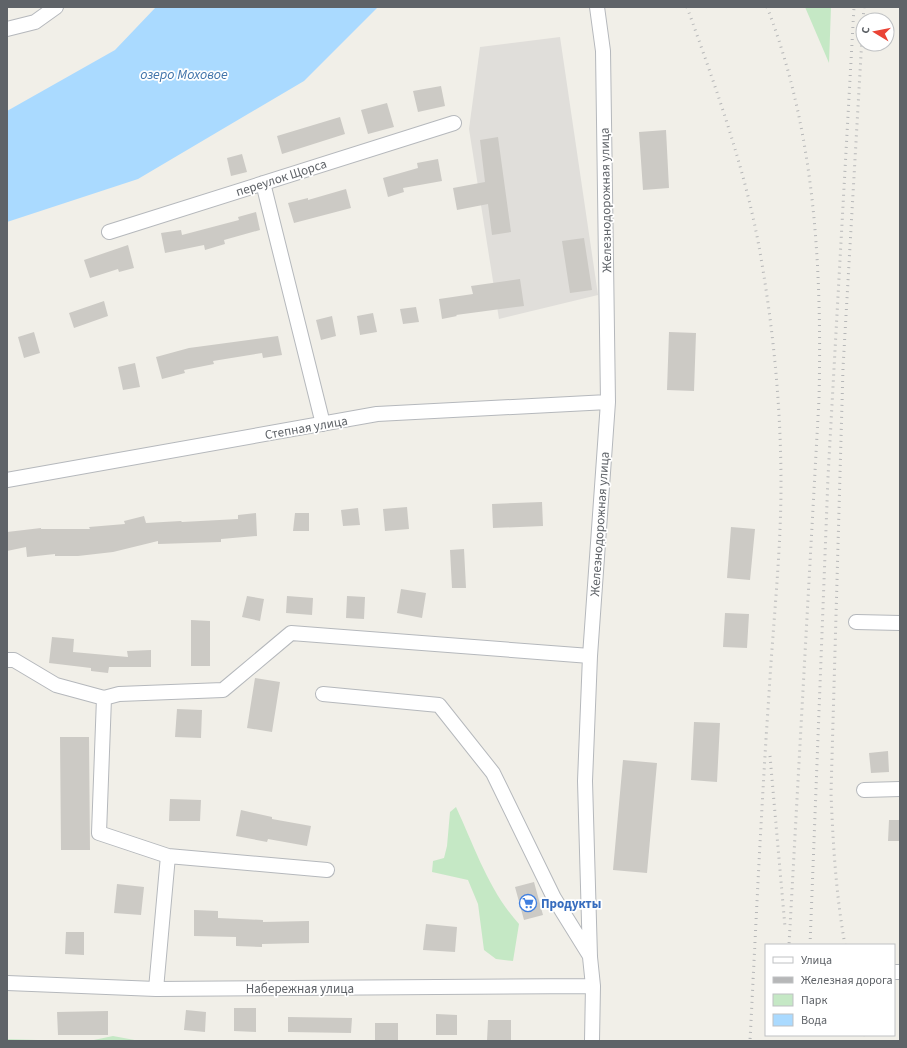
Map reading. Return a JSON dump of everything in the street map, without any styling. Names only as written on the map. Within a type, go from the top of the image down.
[{"type":"street","points":[[7,29],[35,22],[56,7]]},
{"type":"street","name":"Железнодорожная улица","points":[[592,1041],[593,986],[590,957],[585,781],[590,656],[608,402],[603,51],[597,7]]},
{"type":"street","name":"переулок Щорса","points":[[109,232],[454,123]]},
{"type":"street","points":[[263,183],[323,424]]},
{"type":"street","name":"Степная улица","points":[[7,480],[377,414],[608,402]]},
{"type":"street","points":[[856,622],[900,623]]},
{"type":"street","points":[[7,660],[14,660],[56,685],[104,698],[119,694],[223,690],[291,633],[590,656]]},
{"type":"street","points":[[323,694],[439,705],[494,773],[554,898],[590,957]]},
{"type":"street","points":[[104,698],[100,833],[168,856],[327,870]]},
{"type":"street","points":[[864,790],[900,789]]},
{"type":"street","points":[[156,989],[168,856]]},
{"type":"street","name":"Набережная улица","points":[[7,984],[156,989],[593,986]]},
{"type":"shaded area","points":[[560,37],[598,295],[499,319],[469,129],[480,47]]},
{"type":"green space","points":[[805,7],[831,7],[829,63]]},
{"type":"green space","points":[[456,807],[483,868],[499,898],[519,924],[513,961],[496,959],[484,950],[478,904],[468,880],[432,872],[433,861],[444,858],[447,846],[450,812]]},
{"type":"green space","points":[[113,1036],[140,1041],[89,1041]]},
{"type":"green space","points":[[7,1039],[69,1041],[7,1041]]},
{"type":"water","name":"озеро Моховое","points":[[156,7],[378,7],[304,81],[138,179],[7,222],[7,111],[115,50]]},
{"type":"building","points":[[441,86],[445,106],[418,112],[413,91]]},
{"type":"building","points":[[387,103],[394,127],[368,134],[361,110]]},
{"type":"building","points":[[340,117],[345,134],[282,154],[277,136]]},
{"type":"building","points":[[666,130],[669,188],[643,190],[639,132]]},
{"type":"building","points":[[498,137],[511,232],[492,235],[488,204],[457,210],[453,188],[485,182],[480,140]]},
{"type":"building","points":[[242,154],[247,172],[231,176],[227,158]]},
{"type":"building","points":[[438,159],[442,181],[403,188],[404,192],[388,197],[383,178],[418,168],[417,163]]},
{"type":"building","points":[[346,189],[351,208],[294,223],[288,203],[308,198],[308,200]]},
{"type":"building","points":[[256,212],[260,230],[224,240],[225,244],[205,250],[204,245],[165,253],[161,233],[181,230],[182,235],[239,220],[238,217]]},
{"type":"building","points":[[584,238],[592,290],[570,293],[562,241]]},
{"type":"building","points":[[128,245],[134,268],[119,272],[118,269],[90,278],[84,260]]},
{"type":"building","points":[[520,279],[524,306],[456,315],[457,316],[442,319],[439,299],[473,294],[471,286]]},
{"type":"building","points":[[104,301],[108,316],[74,328],[69,313]]},
{"type":"building","points":[[416,307],[419,322],[403,324],[400,309]]},
{"type":"building","points":[[373,313],[377,332],[360,335],[357,316]]},
{"type":"building","points":[[332,316],[336,336],[321,340],[316,320]]},
{"type":"building","points":[[34,332],[40,353],[24,358],[18,337]]},
{"type":"building","points":[[669,332],[696,333],[694,391],[667,390]]},
{"type":"building","points":[[278,336],[282,355],[263,358],[262,353],[213,361],[214,364],[184,370],[185,373],[162,379],[156,357],[189,348]]},
{"type":"building","points":[[135,363],[140,387],[123,390],[118,367]]},
{"type":"building","points":[[542,502],[543,526],[493,528],[492,504]]},
{"type":"building","points":[[407,507],[409,529],[385,531],[383,509]]},
{"type":"building","points":[[358,508],[360,525],[343,526],[341,510]]},
{"type":"building","points":[[256,513],[257,536],[221,539],[221,542],[158,544],[158,541],[113,552],[78,556],[55,556],[55,554],[27,557],[26,547],[7,551],[7,532],[41,528],[90,529],[89,527],[125,524],[124,521],[144,516],[146,523],[238,519],[238,515]]},
{"type":"building","points":[[295,513],[309,513],[309,531],[293,531]]},
{"type":"building","points":[[731,527],[755,529],[750,580],[727,578]]},
{"type":"building","points":[[464,549],[466,588],[452,588],[450,550]]},
{"type":"building","points":[[401,589],[426,593],[422,618],[397,613]]},
{"type":"building","points":[[247,596],[264,599],[260,621],[242,617]]},
{"type":"building","points":[[287,596],[313,598],[312,615],[286,613]]},
{"type":"building","points":[[347,596],[365,597],[364,619],[346,618]]},
{"type":"building","points":[[725,613],[749,614],[747,648],[723,647]]},
{"type":"building","points":[[191,620],[210,621],[210,666],[191,666]]},
{"type":"building","points":[[52,637],[74,639],[73,652],[128,657],[127,651],[151,650],[151,667],[109,667],[108,673],[91,671],[91,668],[49,663]]},
{"type":"building","points":[[255,678],[280,682],[272,732],[247,728]]},
{"type":"building","points":[[177,709],[202,710],[201,738],[175,737]]},
{"type":"building","points":[[694,722],[720,723],[717,782],[691,780]]},
{"type":"building","points":[[60,737],[89,737],[90,850],[61,850]]},
{"type":"building","points":[[888,751],[889,772],[871,773],[869,753]]},
{"type":"building","points":[[623,760],[657,763],[647,873],[613,870]]},
{"type":"building","points":[[170,799],[201,800],[200,821],[169,821]]},
{"type":"building","points":[[241,810],[272,817],[272,819],[311,826],[307,846],[268,839],[267,842],[236,836]]},
{"type":"building","points":[[889,820],[900,820],[900,841],[888,841]]},
{"type":"building","points":[[534,882],[543,915],[524,920],[515,887]]},
{"type":"building","points":[[117,884],[144,887],[141,915],[114,913]]},
{"type":"building","points":[[194,910],[218,911],[218,918],[263,920],[263,922],[309,921],[309,943],[262,944],[262,947],[236,946],[236,937],[194,936]]},
{"type":"building","points":[[426,924],[457,927],[455,952],[423,950]]},
{"type":"building","points":[[66,932],[84,932],[84,955],[65,954]]},
{"type":"building","points":[[234,1008],[256,1008],[256,1032],[234,1031]]},
{"type":"building","points":[[186,1010],[206,1012],[205,1032],[184,1030]]},
{"type":"building","points":[[108,1011],[108,1035],[58,1035],[57,1012]]},
{"type":"building","points":[[436,1014],[457,1015],[457,1035],[436,1035]]},
{"type":"building","points":[[288,1017],[352,1018],[351,1033],[288,1032]]},
{"type":"building","points":[[488,1020],[511,1020],[511,1041],[487,1041]]},
{"type":"building","points":[[375,1023],[398,1023],[398,1041],[375,1041]]},
{"type":"railway","points":[[687,7],[720,102],[749,199],[766,291],[773,346],[780,429],[780,536],[764,781],[750,1041]]},
{"type":"railway","points":[[767,7],[783,54],[796,102],[805,151],[817,250],[819,300],[819,399],[789,944]]},
{"type":"railway","points":[[810,944],[828,477],[854,7]]},
{"type":"railway","points":[[864,7],[864,12]]},
{"type":"railway","points":[[845,944],[835,869],[831,793],[843,368],[861,52]]},
{"type":"railway","points":[[770,756],[785,927]]},
{"type":"railway","points":[[783,1036],[783,1041]]},
{"type":"railway","points":[[805,1036],[805,1041]]},
{"type":"railway","points":[[865,1036],[866,1041]]},
{"type":"place","name":"Продукты","points":[[528,903]]}]
